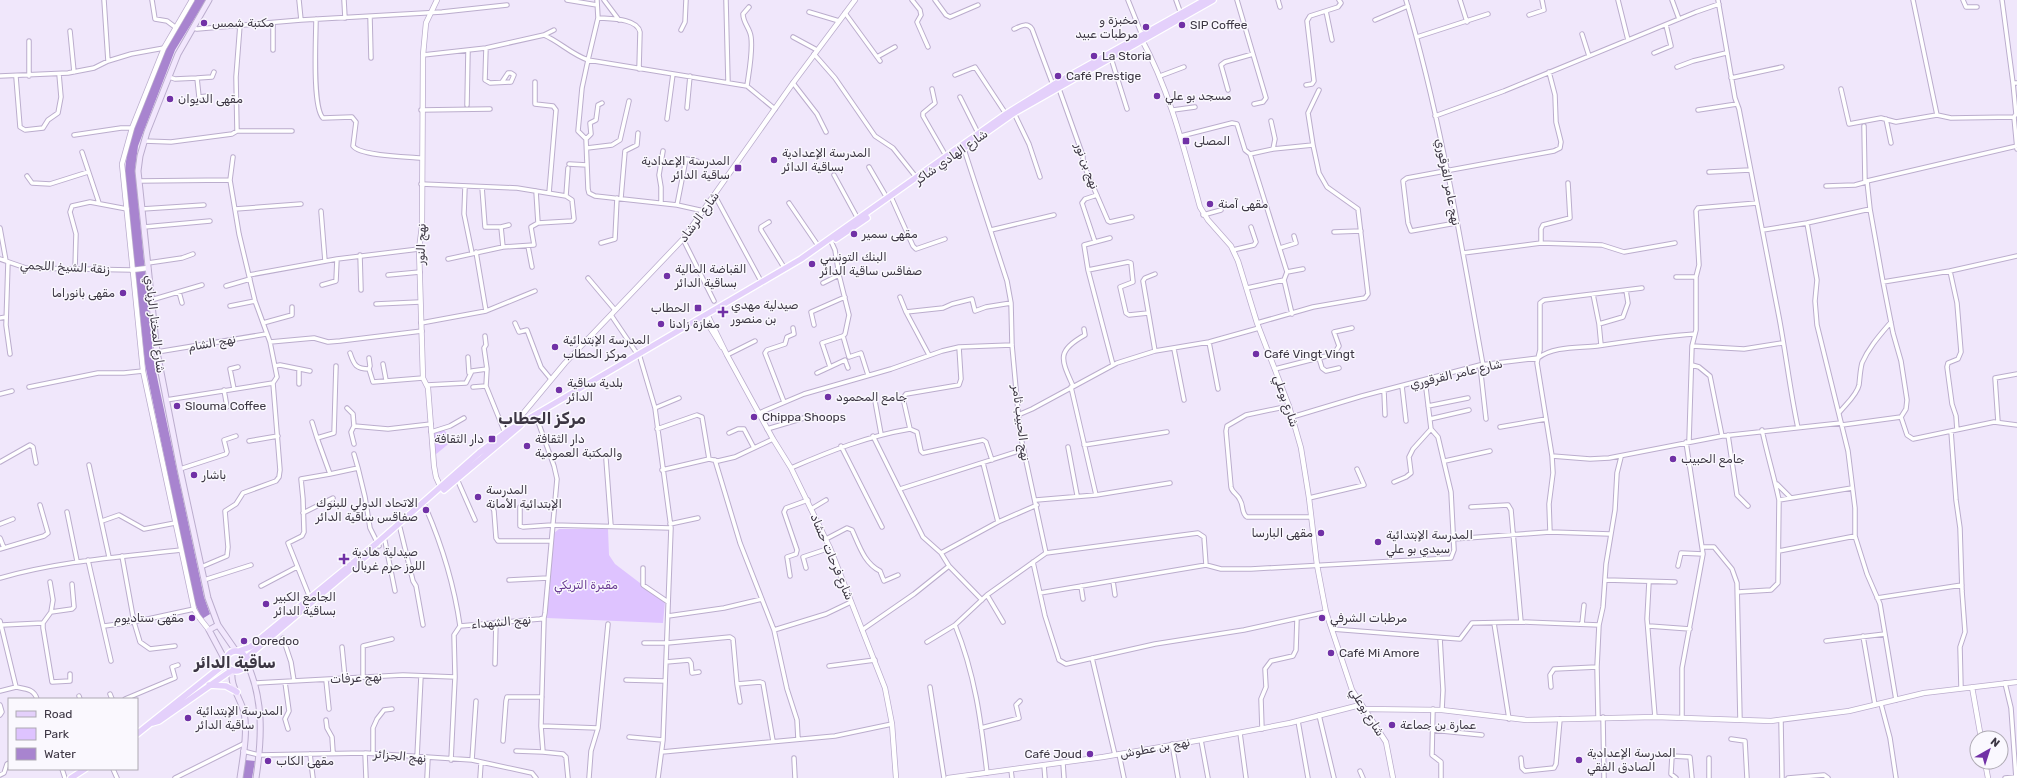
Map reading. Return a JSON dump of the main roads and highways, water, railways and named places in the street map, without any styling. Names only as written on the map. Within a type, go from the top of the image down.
[{"type":"main road","name":"شارع المختار الزيادي","points":[[209,0],[178,54],[144,141],[138,163],[157,352],[180,469],[208,598],[218,625],[238,651]]},
{"type":"main road","points":[[1142,37],[1181,14],[1203,3],[1213,0]]},
{"type":"main road","points":[[1142,37],[1203,3]]},
{"type":"main road","name":"شارع الهادي شاكر","points":[[764,282],[774,279],[831,241],[1007,115],[1014,113],[1056,85],[1111,58],[1142,37]]},
{"type":"main road","name":"شارع الهادي شاكر","points":[[890,199],[916,177],[963,146],[978,133],[1056,85],[1142,37]]},
{"type":"main road","name":"شارع الهادي شاكر","points":[[852,226],[858,219],[874,210]]},
{"type":"main road","name":"شارع الهادي شاكر","points":[[508,433],[598,376],[764,282],[818,247],[831,241]]},
{"type":"main road","points":[[152,723],[156,717],[226,662],[228,655],[250,647],[311,600],[457,479],[508,433]]},
{"type":"main road","points":[[378,544],[385,541],[425,506],[479,453],[508,433]]},
{"type":"main road","points":[[138,733],[232,670],[242,669],[246,659],[311,600]]},
{"type":"main road","points":[[218,625],[209,630],[226,662],[232,670],[231,676],[244,713],[244,743],[240,778]]},
{"type":"main road","points":[[238,651],[246,659],[256,683],[261,728],[256,778]]},
{"type":"main road","points":[[209,685],[226,686],[237,692]]},
{"type":"main road","points":[[71,778],[83,770]]},
{"type":"water","points":[[195,0],[206,0],[175,50],[138,146],[135,169],[154,363],[204,597],[210,614],[202,619],[194,601],[145,364],[125,171],[131,137],[164,53]]},
{"type":"water","points":[[245,760],[255,761],[252,778],[242,778]]},
{"type":"place","name":"مكتبة شمس","points":[[204,23]]},
{"type":"place","name":"SIP Coffee","points":[[1182,25]]},
{"type":"place","name":"مخبزة و مرطبات عبيد","points":[[1146,27]]},
{"type":"place","name":"La Storia","points":[[1094,56]]},
{"type":"place","name":"Café Prestige","points":[[1058,76]]},
{"type":"place","name":"مسجد بو علي","points":[[1157,96]]},
{"type":"place","name":"مقهى الديوان","points":[[170,99]]},
{"type":"place","name":"المصلى","points":[[1186,141]]},
{"type":"place","name":"المدرسة الإعدادية بساقية الدائر","points":[[774,160]]},
{"type":"place","name":"المدرسة الإعدادية ساقية الدائر","points":[[738,168]]},
{"type":"place","name":"مقهى آمنة","points":[[1210,204]]},
{"type":"place","name":"مقهى سمير","points":[[854,234]]},
{"type":"place","name":"البنك التونسي صفاقس ساقية الدائر","points":[[812,264]]},
{"type":"place","name":"القباضة المالية بساقية الدائر","points":[[667,276]]},
{"type":"place","name":"مقهى بانوراما","points":[[123,293]]},
{"type":"place","name":"الحطاب","points":[[698,308]]},
{"type":"place","name":"صيدلية مهدي بن منصور","points":[[723,312]]},
{"type":"place","name":"مغازة زادنا","points":[[661,324]]},
{"type":"place","name":"المدرسة الإبتدائية مركز الحطاب","points":[[555,347]]},
{"type":"place","name":"Café Vingt Vingt","points":[[1256,354]]},
{"type":"place","name":"بلدية ساقية الدائر","points":[[559,390]]},
{"type":"place","name":"جامع المحمود","points":[[828,397]]},
{"type":"place","name":"Slouma Coffee","points":[[177,406]]},
{"type":"place","name":"Chippa Shoops","points":[[754,417]]},
{"type":"place","name":"دار الثقافة","points":[[492,439]]},
{"type":"place","name":"دار الثقافة والمكتبة العمومية","points":[[527,446]]},
{"type":"place","name":"جامع الحبيب","points":[[1673,459]]},
{"type":"place","name":"باشار","points":[[194,475]]},
{"type":"place","name":"المدرسة الإبتدائية الأمانة","points":[[478,497]]},
{"type":"place","name":"الاتحاد الدولي للبنوك صفاقس ساقية الدائر","points":[[426,510]]},
{"type":"place","name":"مقهى البارسا","points":[[1321,533]]},
{"type":"place","name":"المدرسة الإبتدائية سيدي بو علي","points":[[1378,542]]},
{"type":"place","name":"صيدلية هادية اللوز حرم غربال","points":[[344,559]]},
{"type":"place","name":"الجامع الكبير بساقية الدائر","points":[[266,604]]},
{"type":"place","name":"مقهى ستاديوم","points":[[192,618]]},
{"type":"place","name":"مرطبات الشرفي","points":[[1322,618]]},
{"type":"place","name":"Ooredoo","points":[[244,641]]},
{"type":"place","name":"Café Mi Amore","points":[[1331,653]]},
{"type":"place","name":"المدرسة الإبتدائية ساقية الدائر","points":[[188,718]]},
{"type":"place","name":"عمارة بن جماعة","points":[[1392,725]]},
{"type":"place","name":"Café Joud","points":[[1090,754]]},
{"type":"place","name":"المدرسة الإعدادية الصادق الفقي","points":[[1579,760]]},
{"type":"place","name":"مقهى الكاب","points":[[268,761]]},
{"type":"district","name":"مركز الحطاب","points":[[542,418]]},
{"type":"district","name":"ساقية الدائر","points":[[235,662]]},
{"type":"park label","name":"مقبرة التريكي","points":[[586,585]]}]
